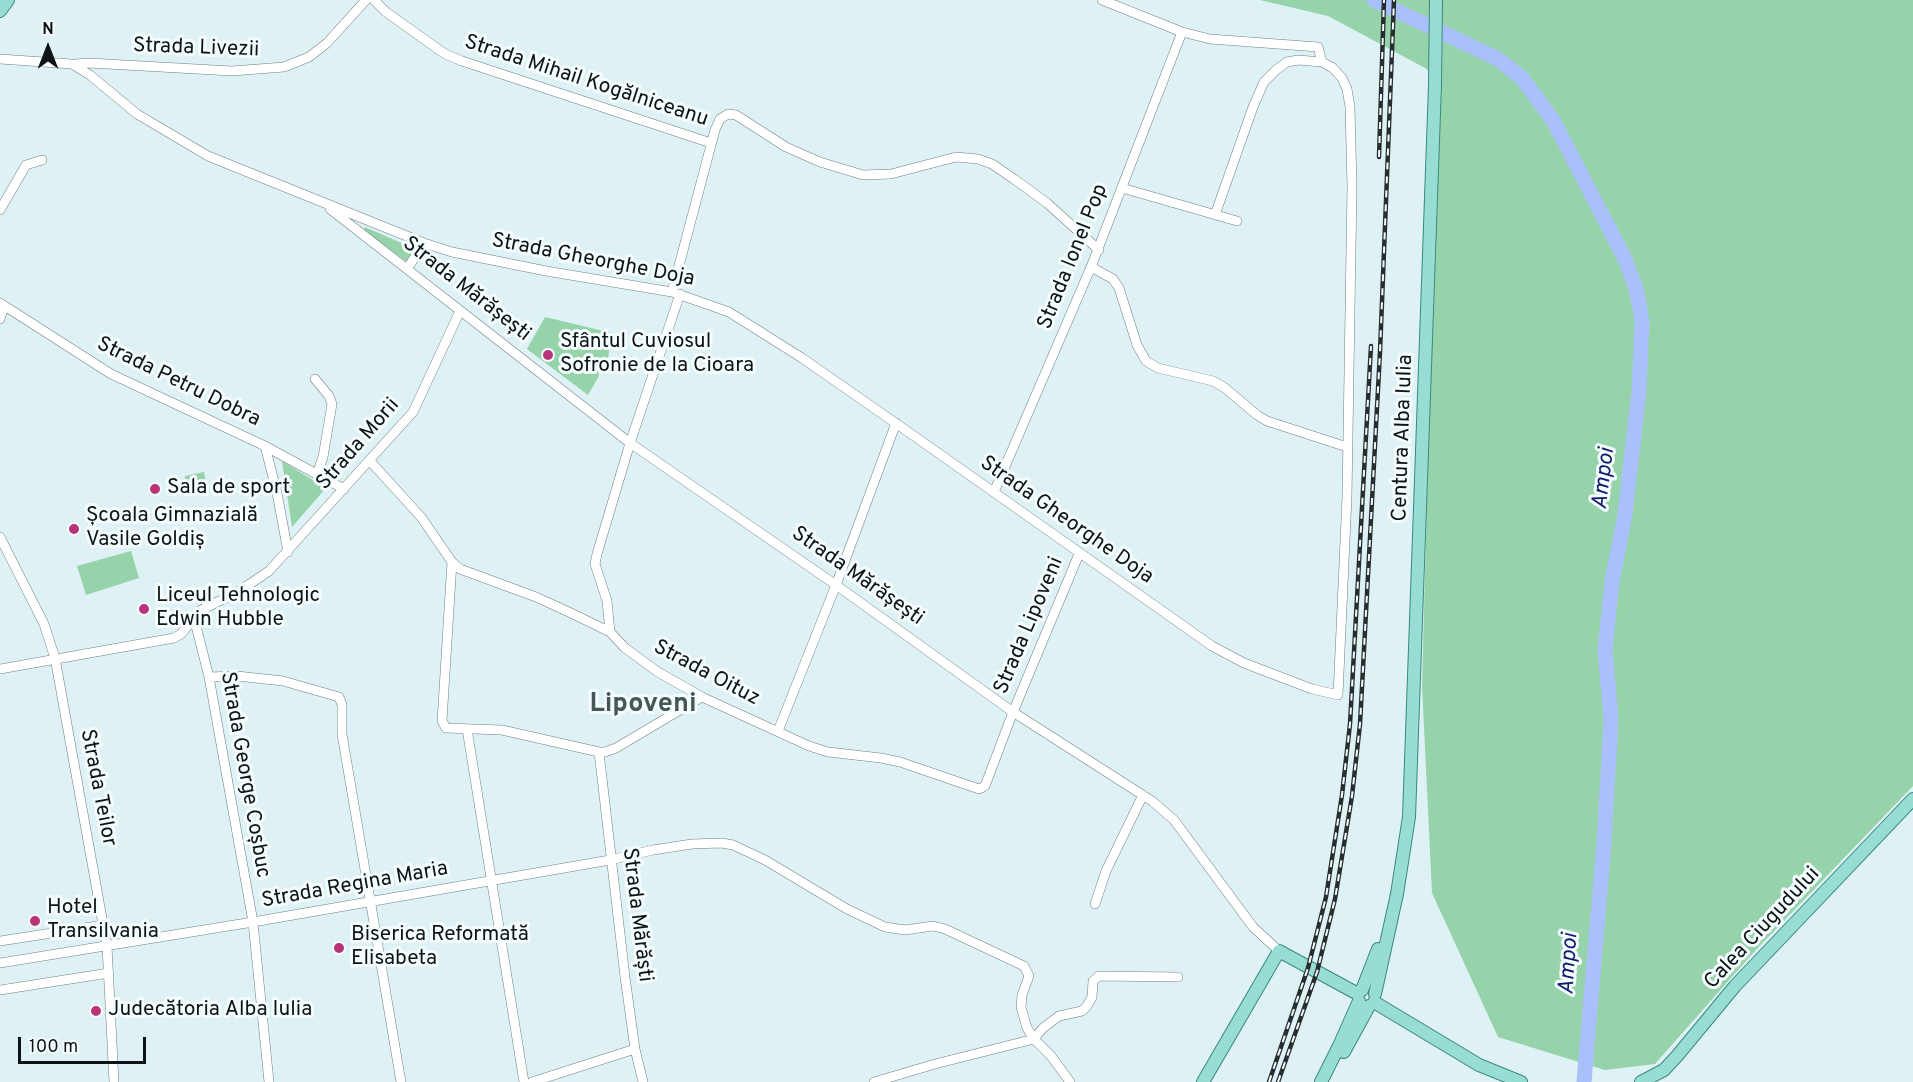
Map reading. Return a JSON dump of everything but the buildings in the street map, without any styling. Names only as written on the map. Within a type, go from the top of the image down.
[{"type":"main road","points":[[0,11],[8,0]]},
{"type":"main road","name":"Centura Alba Iulia","points":[[1327,1082],[1366,998],[1400,876],[1409,817],[1435,85],[1436,0]]},
{"type":"main road","name":"Calea Ciugudului","points":[[1641,1082],[1654,1076],[1671,1063],[1735,986],[1913,799]]},
{"type":"main road","points":[[1203,1082],[1279,951]]},
{"type":"main road","name":"Strada Mărășești","points":[[1279,951],[1366,998]]},
{"type":"main road","points":[[1366,998],[1479,1065],[1521,1082]]},
{"type":"main road","name":"Centura Alba Iulia","points":[[1321,1082],[1366,998]]},
{"type":"street","name":"Strada Livezii","points":[[72,64],[232,71],[284,67],[309,57],[327,43],[366,0]]},
{"type":"street","name":"Strada Mihail Kogălniceanu","points":[[374,0],[386,12],[445,54],[711,143],[720,119],[728,114],[736,115],[786,147],[820,162],[863,175],[891,174],[956,157],[978,159],[993,165],[1047,203],[1099,250]]},
{"type":"street","points":[[1102,0],[1182,33],[1210,39],[1318,47],[1322,62],[1298,60],[1287,63],[1264,82],[1215,214]]},
{"type":"street","name":"Strada Ionel Pop","points":[[994,492],[1099,250],[1182,33]]},
{"type":"street","name":"Strada Gheorghe Doja","points":[[0,59],[72,64],[90,75],[137,114],[208,156],[424,243],[452,252],[546,271],[676,293],[711,305],[743,320],[896,423],[1079,554],[1227,655],[1325,694],[1338,695],[1347,497],[1352,186],[1350,107],[1347,89],[1342,78],[1333,68],[1322,62]]},
{"type":"street","points":[[610,632],[607,600],[596,573],[595,564],[676,293],[711,143]]},
{"type":"street","points":[[0,210],[26,165],[42,160]]},
{"type":"street","points":[[1122,188],[1237,221]]},
{"type":"street","name":"Strada Mărășești","points":[[318,201],[630,443],[836,585],[1013,712],[1143,795],[1174,820],[1253,927],[1279,951]]},
{"type":"street","points":[[407,269],[424,243]]},
{"type":"street","points":[[1091,267],[1113,279],[1119,288],[1137,345],[1146,361],[1158,368],[1213,381],[1225,388],[1257,416],[1267,421],[1347,447]]},
{"type":"street","points":[[0,319],[2,305]]},
{"type":"street","name":"Strada Petru Dobra","points":[[2,305],[111,374],[265,446],[344,489]]},
{"type":"street","name":"Strada Morii","points":[[0,669],[165,641],[181,634],[201,610],[250,585],[269,571],[413,412],[460,311]]},
{"type":"street","points":[[315,380],[329,396],[332,404],[323,457],[317,474]]},
{"type":"street","points":[[778,731],[836,585],[896,423]]},
{"type":"street","points":[[265,446],[288,552]]},
{"type":"street","points":[[370,461],[421,517],[452,562],[441,721],[444,726],[450,729],[520,733],[599,752],[616,748],[702,697]]},
{"type":"street","name":"Strada Teilor","points":[[0,537],[45,624],[55,658],[107,946],[114,1082]]},
{"type":"street","name":"Strada Lipoveni","points":[[1013,712],[1079,554]]},
{"type":"street","name":"Strada Oituz","points":[[452,562],[473,575],[536,597],[610,632],[625,648],[658,672],[702,697],[828,752],[900,762],[979,789],[985,786],[1013,712]]},
{"type":"street","name":"Strada George Coșbuc","points":[[194,618],[209,677],[253,922],[269,1082]]},
{"type":"street","points":[[209,677],[237,676],[283,681],[339,697],[342,705],[342,734],[401,1082]]},
{"type":"street","points":[[467,729],[524,1082]]},
{"type":"street","name":"Strada Mărăști","points":[[599,752],[610,860],[635,1049],[643,1082]]},
{"type":"street","points":[[1095,904],[1106,871],[1143,795]]},
{"type":"street","name":"Strada Regina Maria","points":[[0,963],[253,922],[692,844],[722,843],[733,845],[765,860],[840,905],[885,927],[905,930],[933,926],[945,929],[1024,966],[1029,975],[1022,995],[1021,1007],[1027,1028],[1034,1039]]},
{"type":"street","points":[[0,940],[104,925]]},
{"type":"street","points":[[0,990],[109,973]]},
{"type":"street","points":[[874,1082],[1034,1039],[1043,1028],[1059,1016],[1082,1011],[1087,1006],[1092,997],[1095,977],[1104,975],[1178,977]]},
{"type":"street","points":[[1034,1039],[1051,1056],[1070,1082]]},
{"type":"street","points":[[532,1082],[635,1049]]},
{"type":"green space","points":[[1260,0],[1913,0],[1913,786],[1753,953],[1655,1064],[1605,1070],[1498,1037],[1432,893],[1422,686],[1432,309],[1442,81],[1425,68],[1328,16]]},
{"type":"green space","points":[[365,227],[415,249],[407,262],[364,230]]},
{"type":"green space","points":[[545,317],[612,333],[608,358],[603,360],[598,370],[599,376],[588,395],[527,349]]},
{"type":"green space","points":[[282,461],[326,488],[292,527]]},
{"type":"green space","points":[[204,472],[206,483],[185,488],[185,476]]},
{"type":"green space","points":[[131,551],[139,578],[86,595],[77,566]]},
{"type":"waterway","name":"Ampoi","points":[[1374,0],[1498,59],[1522,78],[1554,122],[1626,261],[1637,292],[1642,322],[1639,391],[1625,514],[1612,582],[1605,649],[1611,719],[1604,843],[1584,1082]]},
{"type":"railway","points":[[1379,157],[1384,0]]},
{"type":"railway","points":[[1278,1082],[1317,972],[1335,899],[1352,796],[1360,724],[1380,352],[1394,0]]},
{"type":"railway","points":[[1269,1082],[1308,968],[1326,897],[1342,795],[1350,724],[1371,346]]},
{"type":"place","name":"Sfântul Cuviosul Sofronie de la Cioara","points":[[548,355]]},
{"type":"place","name":"Sala de sport","points":[[155,489]]},
{"type":"place","name":"Școala Gimnazială Vasile Goldiș","points":[[74,529]]},
{"type":"place","name":"Liceul Tehnologic Edwin Hubble","points":[[144,609]]},
{"type":"place","name":"Hotel Transilvania","points":[[35,921]]},
{"type":"place","name":"Biserica Reformată Elisabeta","points":[[339,948]]},
{"type":"place","name":"Judecătoria Alba Iulia","points":[[96,1011]]},
{"type":"district","name":"Lipoveni","points":[[643,706]]}]
